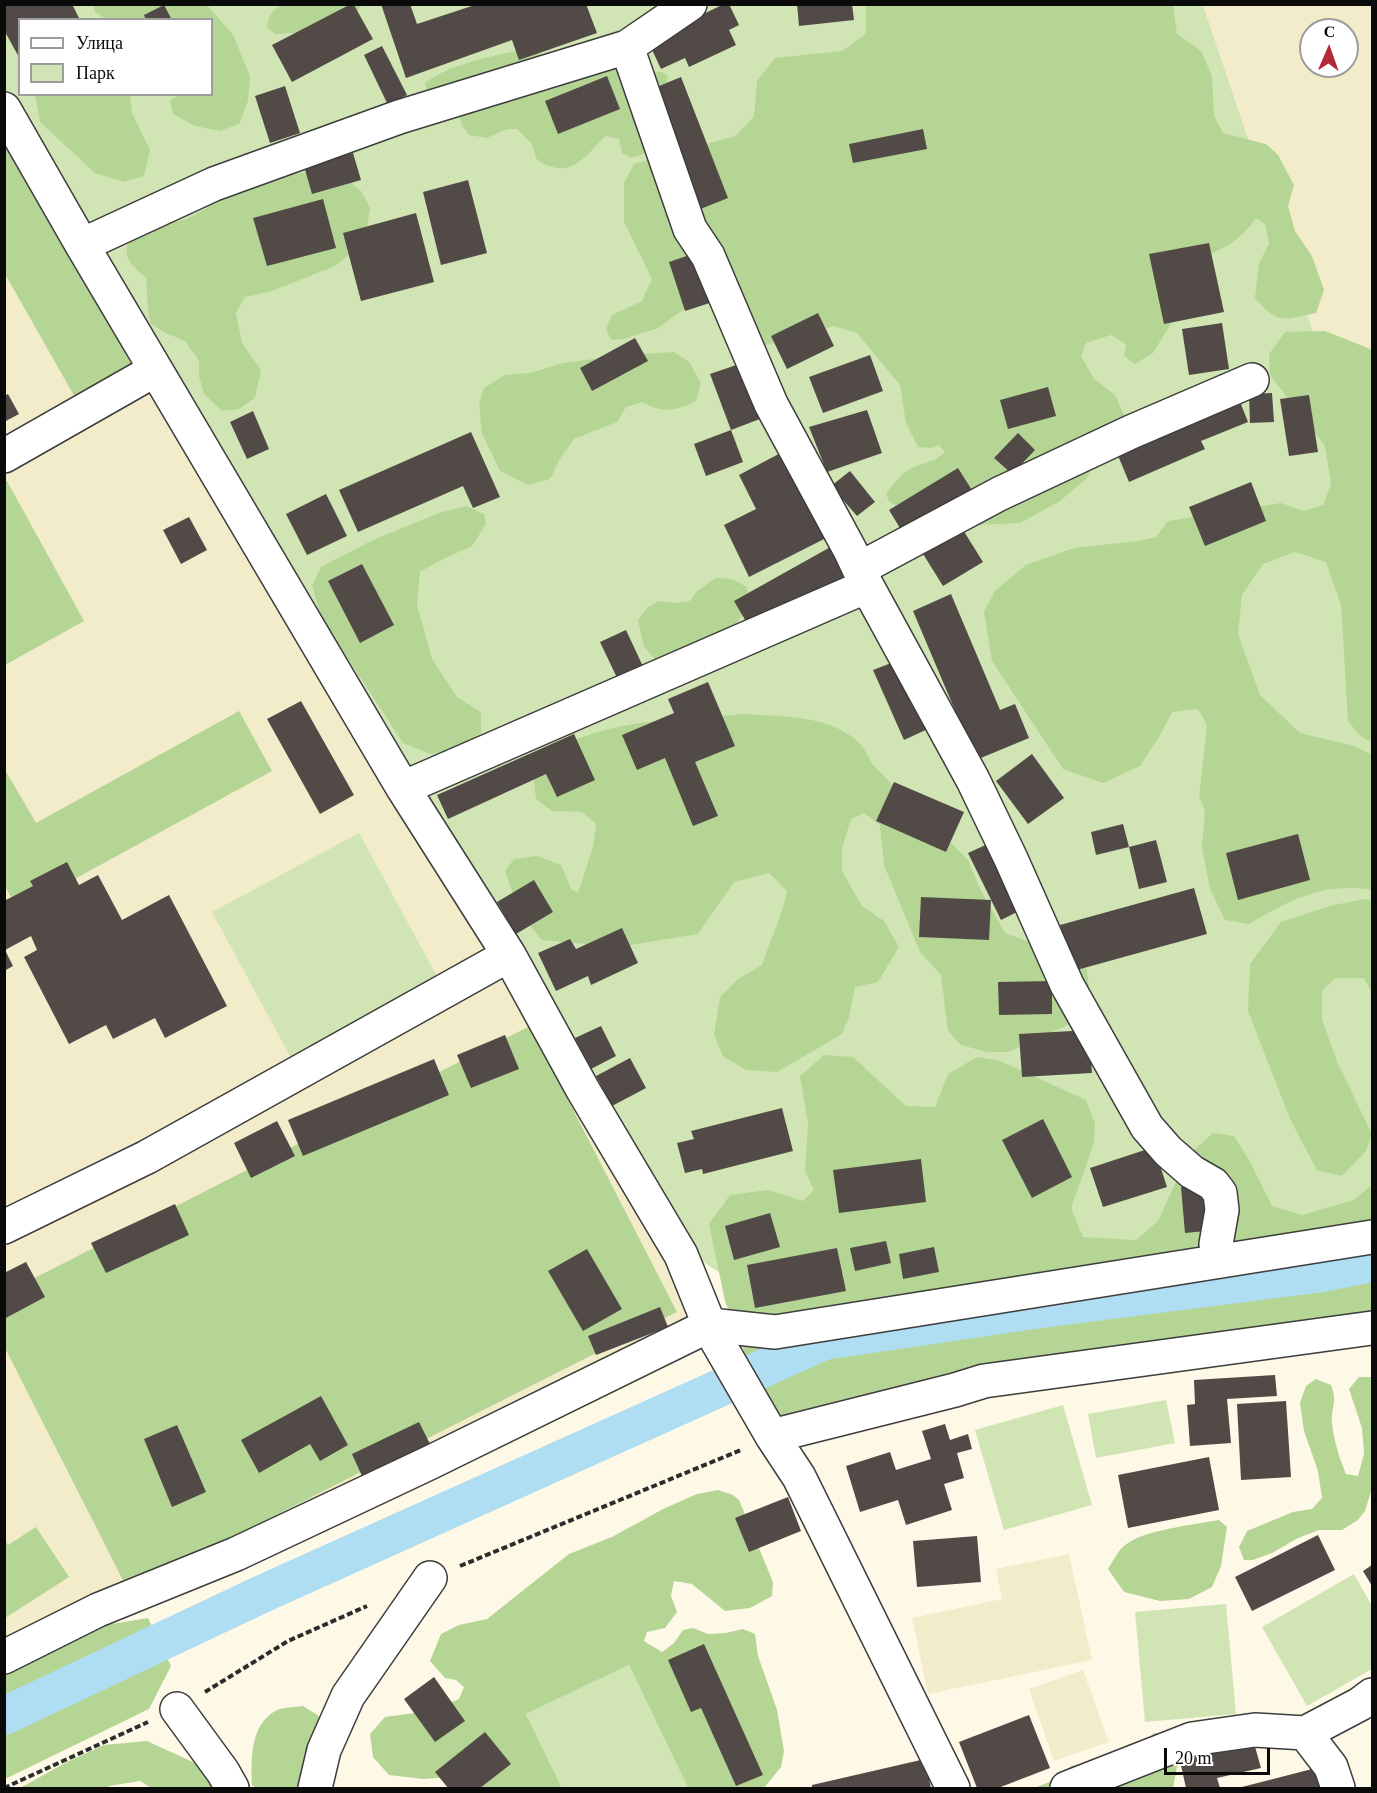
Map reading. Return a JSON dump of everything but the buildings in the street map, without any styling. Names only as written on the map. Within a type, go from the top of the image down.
[{"type":"street","points":[[81,245],[214,184],[399,117],[627,46],[690,4]]},
{"type":"street","points":[[627,46],[690,229],[708,256],[771,404],[973,780],[1067,985],[1147,1126],[1168,1151],[1192,1172],[1213,1184],[1220,1193],[1222,1210],[1216,1244]]},
{"type":"street","points":[[4,110],[81,245],[403,788],[509,955],[583,1090],[681,1255],[712,1330],[768,1430],[799,1477],[953,1788]]},
{"type":"street","points":[[4,456],[155,369]]},
{"type":"street","points":[[403,788],[863,578],[999,494],[1131,432],[1252,380]]},
{"type":"street","points":[[4,1227],[147,1157],[509,955]]},
{"type":"street","points":[[4,1657],[98,1610],[236,1554],[712,1330],[775,1332],[1372,1237]]},
{"type":"street","points":[[768,1430],[956,1390],[984,1381],[1372,1328]]},
{"type":"street","points":[[315,1788],[324,1750],[348,1696],[430,1578]]},
{"type":"street","points":[[1067,1788],[1192,1739],[1255,1730],[1305,1733],[1360,1704],[1372,1695]]},
{"type":"street","points":[[177,1708],[232,1788]]},
{"type":"street","points":[[1305,1733],[1331,1767],[1338,1788]]},
{"type":"shaded area","points":[[1203,5],[1372,5],[1372,506]]},
{"type":"shaded area","points":[[4,115],[708,1328],[4,1668]]},
{"type":"shaded area","points":[[1069,1554],[1092,1660],[928,1694],[912,1618],[1002,1599],[996,1569]]},
{"type":"shaded area","points":[[1083,1670],[1109,1742],[1054,1761],[1029,1689]]},
{"type":"green space","points":[[4,5],[1203,5],[1372,506],[1372,1263],[824,1341],[688,1252],[5,115]]},
{"type":"green space","points":[[93,5],[207,5],[233,35],[250,76],[248,101],[239,124],[220,131],[195,126],[173,114],[170,100],[178,96],[213,96],[213,18],[104,18],[95,12]]},
{"type":"green space","points":[[283,5],[362,5],[351,20],[324,31],[276,34],[267,28],[268,21],[271,14]]},
{"type":"green space","points":[[866,5],[1173,5],[1177,34],[1201,51],[1212,76],[1214,116],[1223,133],[1266,144],[1278,155],[1294,185],[1288,206],[1295,231],[1312,256],[1324,290],[1316,313],[1282,318],[1270,313],[1255,298],[1259,263],[1269,244],[1265,224],[1256,218],[1227,246],[1190,262],[1182,305],[1153,353],[1135,364],[1124,356],[1126,344],[1111,335],[1086,343],[1081,356],[1094,379],[1115,395],[1124,415],[1102,444],[1087,478],[1060,501],[1020,523],[977,525],[913,517],[889,501],[886,494],[902,475],[945,452],[939,445],[932,448],[918,447],[906,423],[900,385],[857,333],[834,326],[748,350],[731,303],[702,296],[658,328],[624,339],[611,340],[606,329],[612,315],[642,301],[652,279],[624,222],[624,183],[634,164],[735,136],[754,117],[757,81],[775,58],[842,51],[866,34]]},
{"type":"green space","points":[[532,48],[547,57],[525,92],[546,90],[585,72],[605,67],[643,74],[665,73],[668,76],[663,98],[644,131],[644,154],[631,158],[622,153],[619,139],[605,136],[590,153],[575,164],[567,168],[548,166],[537,160],[532,144],[517,129],[507,129],[487,138],[469,135],[462,125],[457,107],[427,91],[425,83],[448,70],[476,60]]},
{"type":"green space","points":[[35,96],[130,96],[132,113],[150,150],[144,176],[124,182],[95,173],[40,122]]},
{"type":"green space","points":[[4,142],[137,374],[80,406],[5,274]]},
{"type":"green space","points":[[334,169],[361,191],[370,208],[365,242],[335,266],[272,291],[245,297],[236,313],[242,343],[261,370],[255,398],[239,409],[222,411],[204,394],[199,376],[199,361],[185,341],[151,324],[146,278],[128,258],[129,241],[141,228],[155,223],[189,218],[227,195],[253,184]]},
{"type":"green space","points":[[1325,331],[1372,351],[1372,742],[1360,736],[1348,721],[1341,605],[1326,562],[1295,552],[1263,564],[1242,595],[1238,634],[1260,695],[1300,733],[1354,746],[1372,755],[1372,890],[1354,888],[1322,891],[1279,907],[1249,924],[1225,920],[1210,889],[1202,847],[1205,811],[1199,797],[1207,725],[1198,709],[1172,712],[1140,766],[1103,783],[1063,769],[992,661],[984,612],[995,591],[1026,565],[1074,548],[1156,537],[1168,521],[1281,503],[1304,511],[1323,505],[1331,484],[1325,446],[1270,375],[1269,354],[1285,332]]},
{"type":"green space","points":[[674,352],[689,362],[701,383],[696,401],[669,410],[642,402],[626,407],[617,422],[574,439],[561,457],[550,479],[528,485],[500,471],[482,433],[479,404],[484,388],[505,375],[530,373],[563,363],[624,355]]},
{"type":"green space","points":[[7,481],[84,621],[5,665],[4,482]]},
{"type":"green space","points":[[466,506],[484,514],[486,524],[472,546],[420,572],[417,605],[432,659],[457,697],[481,712],[481,733],[456,751],[430,754],[403,743],[322,619],[312,586],[321,567],[371,541],[439,513]]},
{"type":"green space","points":[[716,578],[732,579],[747,587],[749,607],[728,634],[658,662],[644,647],[638,620],[648,607],[658,601],[673,603],[690,601],[697,591]]},
{"type":"green space","points":[[239,711],[272,771],[18,910],[5,886],[4,768],[36,823]]},
{"type":"green space","points":[[744,714],[821,722],[848,734],[860,744],[872,764],[968,860],[979,887],[1005,933],[1027,941],[1050,941],[1084,957],[1089,989],[1079,1020],[1008,1052],[987,1052],[961,1045],[948,1031],[941,975],[920,952],[884,865],[880,825],[864,813],[851,819],[842,848],[842,871],[862,906],[884,921],[899,947],[878,982],[855,987],[849,1017],[842,1034],[777,1072],[746,1070],[723,1056],[714,1035],[720,997],[738,979],[762,965],[779,919],[787,891],[769,873],[734,882],[698,934],[618,947],[542,940],[520,914],[505,871],[514,859],[537,856],[561,865],[571,889],[578,893],[593,847],[596,824],[582,812],[552,811],[536,799],[533,772],[553,752],[573,741],[596,733],[645,722]]},
{"type":"green space","points":[[359,833],[438,978],[291,1058],[212,912]]},
{"type":"green space","points":[[1364,899],[1372,901],[1372,992],[1364,978],[1336,978],[1322,990],[1322,1020],[1338,1064],[1372,1134],[1366,1151],[1342,1176],[1317,1170],[1290,1119],[1248,1011],[1250,964],[1281,922],[1330,906]]},
{"type":"green space","points":[[530,1026],[677,1312],[128,1590],[5,1348],[5,1293]]},
{"type":"green space","points":[[824,1055],[853,1057],[906,1106],[935,1107],[948,1074],[977,1057],[998,1060],[1086,1100],[1095,1123],[1094,1143],[1071,1208],[1083,1237],[1136,1240],[1158,1221],[1188,1156],[1213,1133],[1234,1136],[1272,1206],[1302,1215],[1354,1200],[1372,1185],[1372,1323],[792,1434],[763,1401],[725,1301],[709,1224],[730,1195],[768,1190],[803,1201],[814,1190],[805,1170],[808,1123],[800,1076]]},
{"type":"green space","points":[[1359,1377],[1372,1377],[1372,1488],[1365,1511],[1358,1520],[1342,1530],[1319,1530],[1298,1538],[1272,1553],[1253,1560],[1244,1560],[1239,1547],[1247,1531],[1293,1512],[1312,1509],[1322,1498],[1318,1471],[1304,1431],[1300,1403],[1306,1386],[1316,1379],[1331,1385],[1334,1400],[1332,1423],[1337,1449],[1346,1474],[1358,1476],[1364,1454],[1362,1428],[1349,1389]]},
{"type":"green space","points":[[1166,1400],[1175,1443],[1096,1458],[1088,1414]]},
{"type":"green space","points":[[1063,1405],[1092,1505],[1004,1530],[975,1430]]},
{"type":"green space","points":[[718,1490],[733,1495],[739,1500],[773,1582],[772,1596],[750,1608],[725,1611],[692,1584],[674,1581],[671,1596],[677,1612],[665,1628],[647,1632],[644,1641],[662,1652],[674,1643],[683,1630],[693,1628],[708,1634],[743,1629],[755,1634],[758,1656],[777,1710],[784,1751],[781,1767],[764,1788],[688,1788],[629,1665],[526,1714],[562,1788],[484,1788],[465,1776],[423,1779],[389,1775],[373,1757],[370,1734],[385,1717],[430,1711],[459,1699],[464,1687],[456,1680],[445,1678],[430,1661],[441,1634],[459,1625],[487,1619],[569,1554],[612,1537],[663,1509],[697,1494]]},
{"type":"green space","points":[[1219,1520],[1227,1527],[1221,1566],[1212,1587],[1189,1599],[1160,1601],[1124,1592],[1108,1569],[1122,1548],[1137,1538],[1172,1528]]},
{"type":"green space","points":[[36,1527],[69,1577],[5,1618],[5,1540],[8,1545]]},
{"type":"green space","points":[[1354,1574],[1372,1606],[1372,1669],[1307,1706],[1262,1627]]},
{"type":"green space","points":[[1226,1604],[1236,1714],[1145,1722],[1135,1612]]},
{"type":"green space","points":[[148,1618],[171,1666],[149,1709],[5,1779],[5,1668],[81,1629]]},
{"type":"green space","points":[[629,1665],[688,1788],[562,1788],[526,1714]]},
{"type":"green space","points":[[303,1706],[319,1716],[305,1788],[256,1788],[252,1785],[252,1754],[256,1734],[261,1725],[275,1711]]},
{"type":"green space","points":[[1154,1733],[1174,1734],[1181,1745],[1173,1788],[1034,1788],[1054,1780],[1071,1766],[1134,1753]]},
{"type":"green space","points":[[147,1741],[195,1763],[214,1788],[151,1788],[140,1781],[106,1788],[20,1788],[104,1745]]},
{"type":"waterway","points":[[4,1716],[262,1594],[824,1341],[1041,1309],[1316,1274],[1372,1263]]}]
